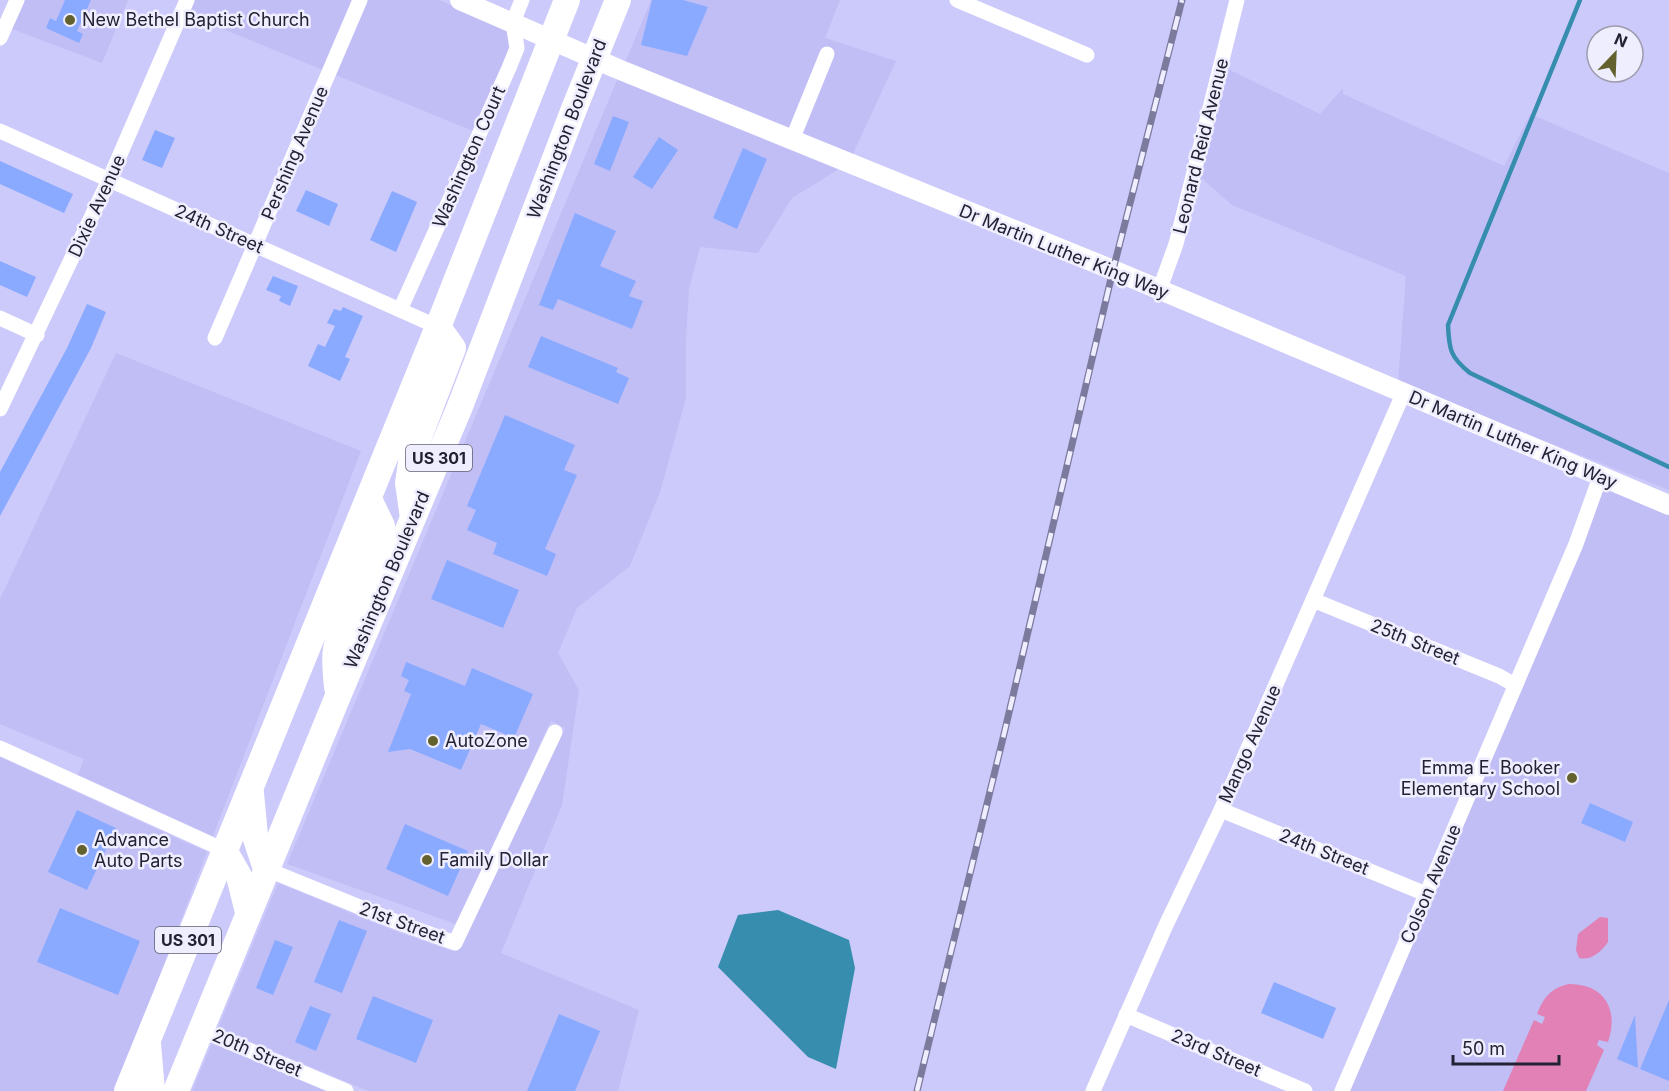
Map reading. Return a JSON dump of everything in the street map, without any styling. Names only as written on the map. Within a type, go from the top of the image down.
[{"type":"main road","name":"US 301","points":[[127,1091],[369,499],[567,0]]},
{"type":"main road","name":"Washington Boulevard","points":[[176,1091],[248,912],[459,409],[593,58],[618,0]]},
{"type":"main road","points":[[413,518],[408,483],[412,455],[453,348],[438,327]]},
{"type":"main road","points":[[338,696],[336,650],[346,619],[378,543],[382,526],[369,499]]},
{"type":"main road","points":[[250,789],[255,836],[266,869]]},
{"type":"main road","points":[[224,850],[239,876],[248,912]]},
{"type":"main road","points":[[147,1041],[152,1091]]},
{"type":"street","points":[[0,38],[17,0]]},
{"type":"street","name":"Dixie Avenue","points":[[0,409],[110,180],[187,0]]},
{"type":"street","name":"Pershing Avenue","points":[[215,338],[360,0]]},
{"type":"street","name":"Dr Martin Luther King Way","points":[[460,0],[593,58],[1113,270],[1669,505]]},
{"type":"street","points":[[513,22],[522,0]]},
{"type":"street","points":[[957,0],[1088,55]]},
{"type":"street","name":"Leonard Reid Avenue","points":[[1160,291],[1176,244],[1237,0]]},
{"type":"street","name":"Washington Court","points":[[400,310],[517,48],[513,22]]},
{"type":"street","points":[[792,140],[827,54]]},
{"type":"street","name":"24th Street","points":[[0,131],[438,327]]},
{"type":"street","points":[[0,318],[37,335]]},
{"type":"street","name":"Mango Avenue","points":[[1093,1091],[1166,925],[1221,810],[1403,394]]},
{"type":"street","name":"Colson Avenue","points":[[1342,1091],[1576,544],[1600,477]]},
{"type":"street","name":"25th Street","points":[[1313,600],[1499,676],[1515,685]]},
{"type":"street","name":"21st Street","points":[[266,869],[393,921],[456,943],[555,732]]},
{"type":"street","points":[[0,748],[224,850]]},
{"type":"street","name":"24th Street","points":[[1221,810],[1426,894]]},
{"type":"street","name":"23rd Street","points":[[1126,1015],[1305,1091]]},
{"type":"street","name":"20th Street","points":[[201,1030],[346,1091]]},
{"type":"shaded area","points":[[25,0],[128,0],[102,63],[12,29]]},
{"type":"shaded area","points":[[195,0],[353,0],[323,70],[189,15]]},
{"type":"shaded area","points":[[368,0],[439,0],[506,28],[509,48],[473,131],[336,75]]},
{"type":"shaded area","points":[[651,0],[840,0],[825,38],[896,61],[852,156],[625,63]]},
{"type":"shaded area","points":[[1228,69],[1320,114],[1343,88],[1343,94],[1504,166],[1530,114],[1669,173],[1669,490],[1398,383],[1406,276],[1232,205],[1200,177]]},
{"type":"shaded area","points":[[618,78],[839,169],[792,198],[758,253],[700,247],[689,289],[686,398],[660,492],[630,566],[577,608],[558,653],[579,690],[562,805],[501,953],[639,1010],[618,1091],[368,1091],[218,1028],[278,883],[390,929],[452,951],[462,946],[565,728],[551,721],[456,924],[287,864]]},
{"type":"shaded area","points":[[116,353],[361,451],[213,836],[78,775],[84,759],[0,724],[0,599]]},
{"type":"shaded area","name":"Emma E. Booker Elementary School","points":[[1600,477],[1669,505],[1669,1091],[1342,1091]]},
{"type":"shaded area","points":[[0,757],[207,852],[115,1091],[0,1091]]},
{"type":"shaded area","points":[[778,910],[849,940],[855,968],[836,1069],[808,1057],[718,967],[738,915]]},
{"type":"shaded area","points":[[1600,917],[1608,918],[1608,942],[1595,955],[1579,958],[1576,950],[1578,934]]},
{"type":"shaded area","points":[[1569,984],[1581,985],[1600,994],[1606,1001],[1612,1019],[1608,1042],[1599,1040],[1597,1045],[1604,1050],[1586,1091],[1503,1091],[1534,1020],[1542,1024],[1545,1017],[1537,1014],[1542,1003],[1553,991]]},
{"type":"shaded area","points":[[212,1043],[256,1061],[325,1091],[192,1091]]},
{"type":"building","name":"New Bethel Baptist Church","points":[[65,0],[91,0],[77,31],[83,34],[79,43],[46,28],[50,18],[56,21]]},
{"type":"building","points":[[652,0],[683,0],[708,7],[687,56],[641,45]]},
{"type":"building","points":[[613,116],[629,122],[610,171],[594,164]]},
{"type":"building","points":[[155,130],[175,138],[162,168],[142,160]]},
{"type":"building","points":[[659,137],[678,150],[652,189],[633,177]]},
{"type":"building","points":[[743,148],[767,159],[737,229],[713,218]]},
{"type":"building","points":[[0,161],[73,194],[64,213],[0,184]]},
{"type":"building","points":[[306,190],[338,204],[329,226],[296,211]]},
{"type":"building","points":[[392,191],[417,202],[396,252],[370,240]]},
{"type":"building","points":[[575,213],[616,231],[600,266],[636,281],[629,296],[643,301],[632,329],[558,299],[553,310],[539,305]]},
{"type":"building","points":[[0,261],[36,277],[27,297],[0,285]]},
{"type":"building","points":[[273,276],[298,286],[290,306],[279,301],[281,296],[266,290]]},
{"type":"building","points":[[87,304],[106,312],[91,348],[0,516],[0,472],[67,348]]},
{"type":"building","points":[[343,307],[363,316],[345,357],[350,359],[340,381],[308,366],[318,344],[325,347],[335,326],[327,323],[334,309],[341,311]]},
{"type":"building","points":[[541,336],[618,368],[616,372],[629,378],[618,404],[528,367]]},
{"type":"building","points":[[505,415],[575,445],[564,470],[577,475],[545,549],[556,554],[547,576],[493,554],[497,543],[467,530],[476,510],[467,506]]},
{"type":"building","points":[[447,560],[519,590],[503,628],[431,599]]},
{"type":"building","points":[[406,662],[465,686],[472,668],[533,694],[514,738],[481,724],[461,770],[410,749],[388,752],[411,694],[404,691],[409,680],[401,676]]},
{"type":"building","points":[[1590,803],[1633,822],[1625,842],[1581,823]]},
{"type":"building","name":"Advance Auto Parts","points":[[77,810],[116,828],[87,890],[48,872]]},
{"type":"building","name":"Family Dollar","points":[[405,824],[468,851],[448,896],[386,869]]},
{"type":"building","points":[[60,908],[140,941],[118,995],[37,962]]},
{"type":"building","points":[[339,920],[367,931],[342,993],[314,982]]},
{"type":"building","points":[[275,940],[293,947],[273,995],[256,988]]},
{"type":"building","points":[[1274,982],[1336,1008],[1323,1039],[1261,1013]]},
{"type":"building","points":[[373,996],[433,1020],[416,1063],[356,1039]]},
{"type":"building","points":[[1669,1000],[1669,1081],[1640,1069]]},
{"type":"building","points":[[310,1006],[331,1014],[316,1051],[295,1042]]},
{"type":"building","points":[[559,1014],[600,1031],[575,1091],[527,1091]]},
{"type":"building","points":[[1635,1015],[1638,1068],[1617,1059]]},
{"type":"waterway","points":[[1580,0],[1448,325],[1450,347],[1458,362],[1470,373],[1669,467]]},
{"type":"railway","points":[[917,1091],[1113,270],[1182,0]]},
{"type":"place","name":"New Bethel Baptist Church","points":[[70,20]]},
{"type":"place","name":"AutoZone","points":[[433,741]]},
{"type":"place","name":"Emma E. Booker Elementary School","points":[[1572,778]]},
{"type":"place","name":"Advance Auto Parts","points":[[82,850]]},
{"type":"place","name":"Family Dollar","points":[[427,860]]}]
